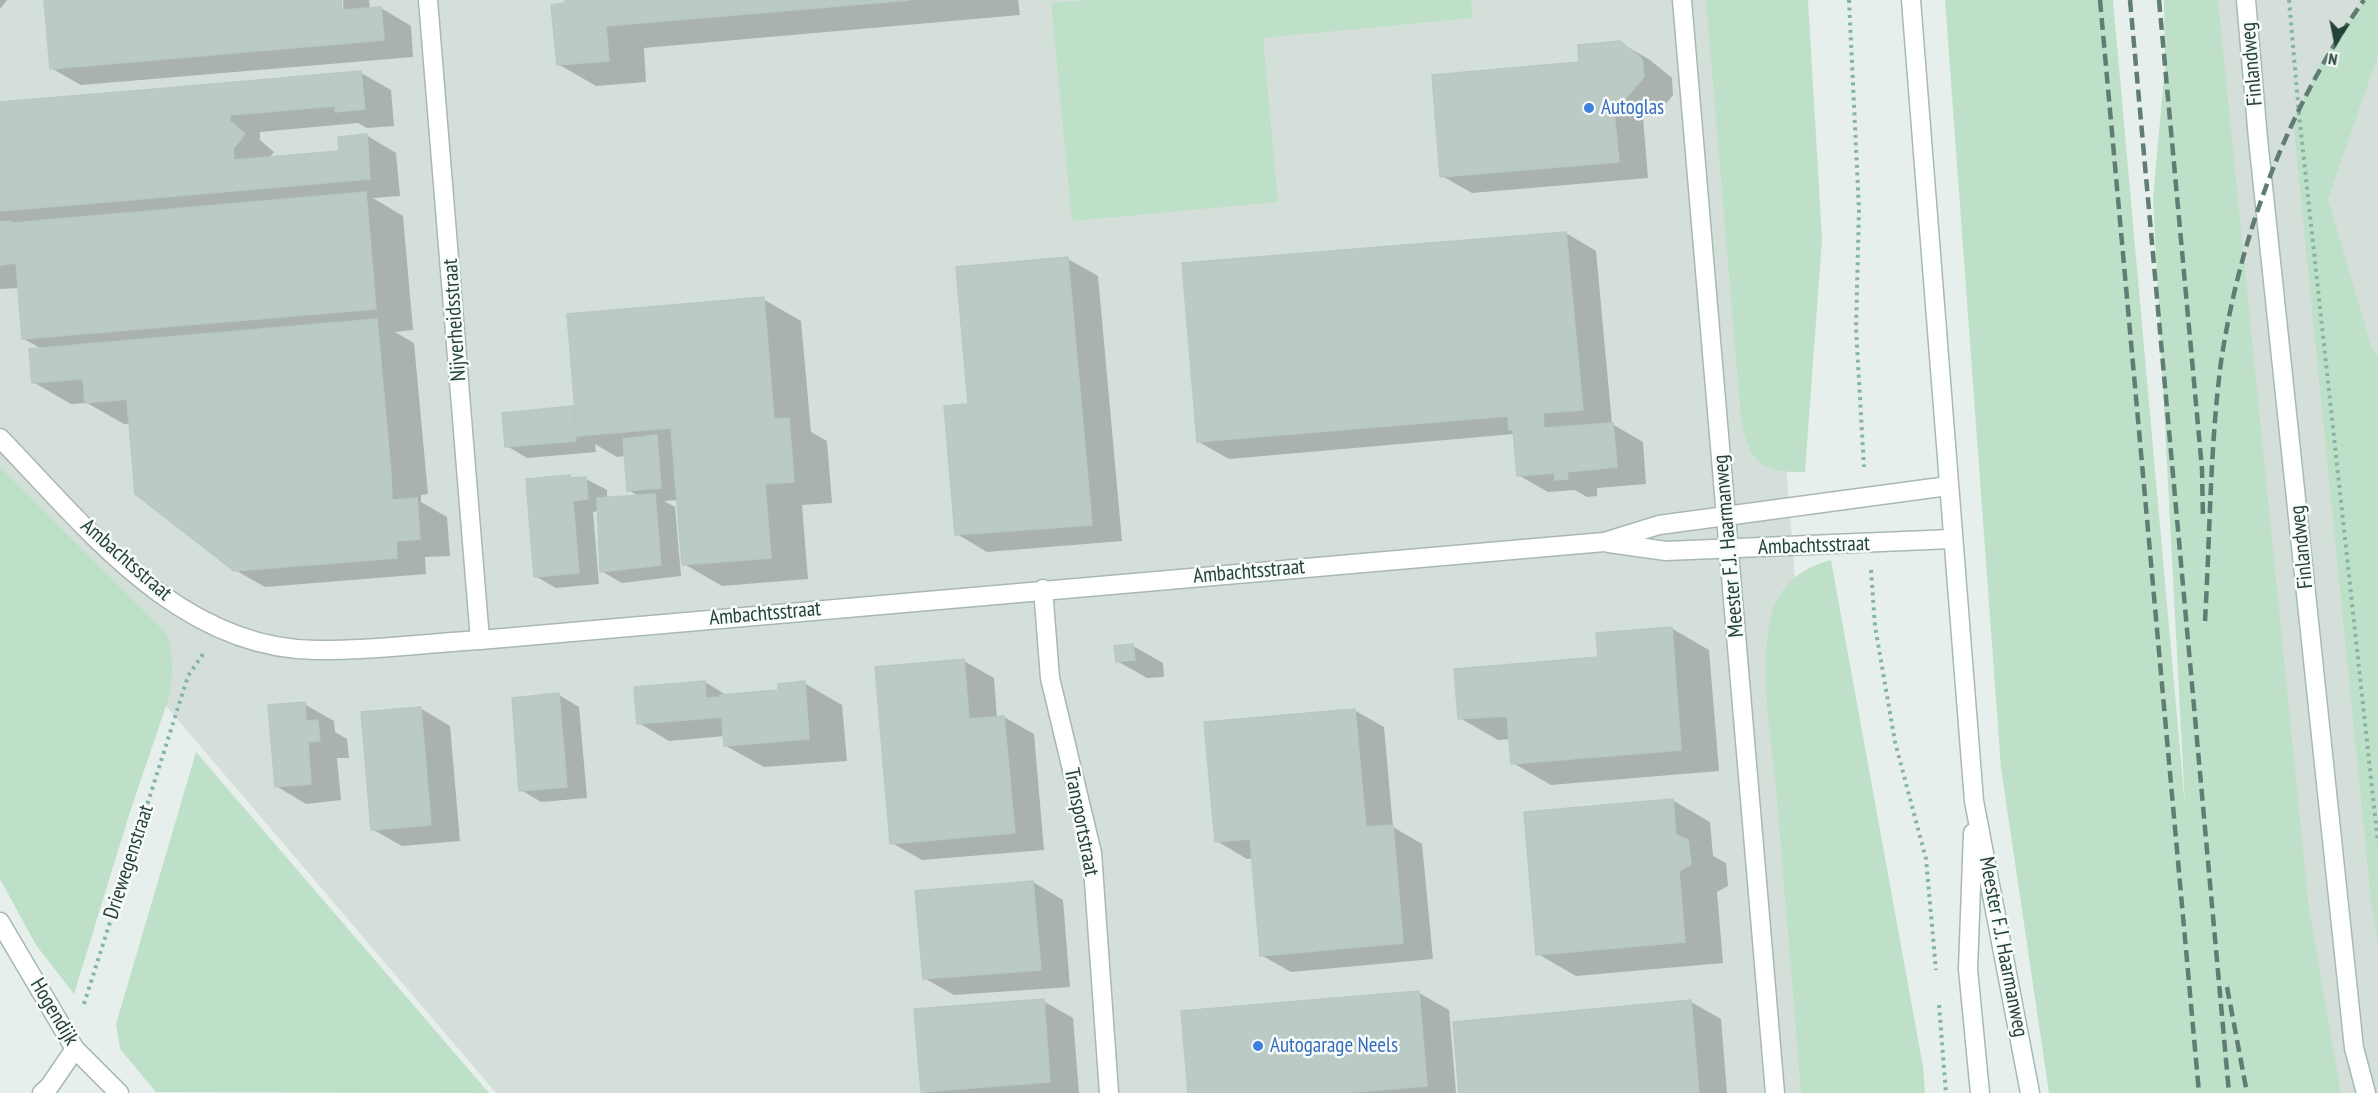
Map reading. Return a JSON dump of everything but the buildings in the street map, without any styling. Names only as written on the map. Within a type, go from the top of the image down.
[{"type":"street","name":"Nijverheidsstraat","points":[[428,0],[480,640]]},
{"type":"street","name":"Meester F.J. Haarmanweg","points":[[1682,0],[1775,1093]]},
{"type":"street","name":"Meester F.J. Haarmanweg","points":[[1911,0],[1974,801],[2030,1093]]},
{"type":"street","name":"Finlandweg","points":[[2246,0],[2258,139],[2354,1048],[2366,1093]]},
{"type":"street","name":"Ambachtsstraat","points":[[0,438],[112,554],[157,592],[218,630],[276,646],[315,650],[480,640],[1043,589],[1604,542],[1659,525],[1948,486]]},
{"type":"street","name":"Ambachtsstraat","points":[[1604,542],[1666,551],[1869,545],[1952,540]]},
{"type":"street","name":"Transportstraat","points":[[1043,589],[1050,678],[1092,853],[1109,1093]]},
{"type":"street","name":"Meester F.J. Haarmanweg","points":[[1974,801],[1968,969],[1980,1093]]},
{"type":"street","name":"Hogendijk","points":[[0,922],[75,1049],[119,1093]]},
{"type":"street","points":[[42,1093],[50,1087],[75,1049]]},
{"type":"path","points":[[1849,0],[1859,210],[1856,329],[1865,496]]},
{"type":"path","points":[[2289,0],[2300,126],[2378,843]]},
{"type":"path","points":[[1869,545],[1875,626],[1895,742],[1926,860],[1936,976]]},
{"type":"path","name":"Driewegenstraat","points":[[75,1049],[84,1003],[189,676],[218,630]]},
{"type":"path","points":[[1938,1000],[1946,1093]]},
{"type":"shaded area","points":[[0,0],[1749,0],[1836,1093],[496,1093],[0,511]]},
{"type":"shaded area","points":[[2195,0],[2378,0],[2378,1093],[2254,1093]]},
{"type":"green space","points":[[1088,0],[1471,0],[1473,18],[1263,38],[1278,202],[1072,221],[1051,3]]},
{"type":"green space","points":[[1706,0],[1808,0],[1822,239],[1805,472],[1789,472],[1767,467],[1753,455],[1744,434]]},
{"type":"green space","points":[[1945,0],[2113,0],[2185,806],[2153,198],[2165,67],[2164,0],[2218,0],[2309,909],[2341,1093],[2049,1093],[2001,768]]},
{"type":"green space","points":[[2365,0],[2378,0],[2378,55],[2328,199],[2371,346],[2378,357],[2378,942],[2371,901],[2293,120],[2324,57]]},
{"type":"green space","points":[[0,467],[167,634],[170,648],[172,672],[170,694],[129,815],[74,994],[36,945],[0,879]]},
{"type":"green space","points":[[1831,560],[1923,1067],[1925,1093],[1801,1093],[1767,704],[1767,641],[1773,608],[1784,589],[1809,568]]},
{"type":"green space","points":[[196,752],[489,1093],[156,1092],[120,1049],[116,1024]]},
{"type":"railway","points":[[2100,0],[2199,1093]]},
{"type":"railway","points":[[2130,0],[2229,1093]]},
{"type":"railway","points":[[2159,0],[2202,469],[2203,520]]},
{"type":"railway","points":[[2205,621],[2217,394],[2221,362],[2241,266],[2255,219],[2291,127],[2337,40],[2364,0]]},
{"type":"railway","points":[[2227,987],[2247,1093]]},
{"type":"place","name":"Autoglas","points":[[1589,108]]},
{"type":"place","name":"Autogarage Neels","points":[[1258,1046]]}]
